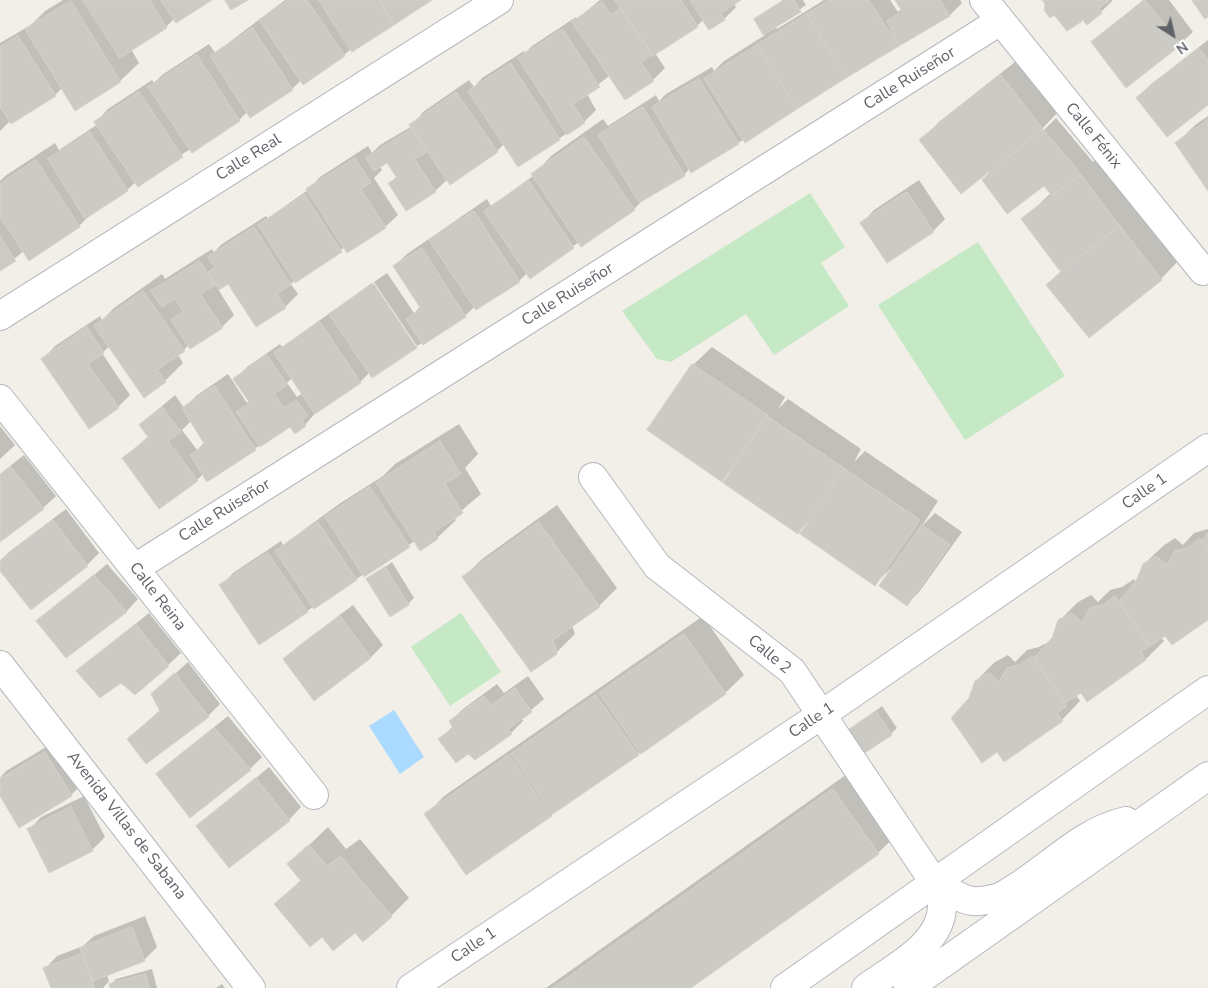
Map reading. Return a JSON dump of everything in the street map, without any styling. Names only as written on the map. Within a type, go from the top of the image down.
[{"type":"street","name":"Calle Real","points":[[0,316],[499,0]]},
{"type":"street","name":"Calle Fénix","points":[[984,0],[1203,271]]},
{"type":"street","name":"Calle Ruiseñor","points":[[135,568],[1000,22]]},
{"type":"street","name":"Calle Reina","points":[[0,398],[314,795]]},
{"type":"street","name":"Calle 1","points":[[411,988],[821,716],[1208,448]]},
{"type":"street","name":"Calle 2","points":[[593,477],[657,566],[792,671],[934,882]]},
{"type":"street","name":"Avenida Villas de Sabana","points":[[0,665],[251,988]]},
{"type":"street","points":[[785,988],[1208,690]]},
{"type":"street","points":[[908,988],[1208,776]]},
{"type":"street","points":[[934,882],[954,894],[973,901],[1001,897],[1083,839],[1114,824],[1155,813]]},
{"type":"street","points":[[866,988],[927,943],[939,921],[942,904],[934,882]]},
{"type":"green space","points":[[810,193],[845,247],[821,263],[849,306],[774,355],[746,314],[671,362],[657,359],[622,311]]},
{"type":"green space","points":[[978,242],[1065,376],[965,440],[878,305]]},
{"type":"green space","points":[[461,613],[501,672],[450,706],[411,647]]},
{"type":"water","points":[[394,710],[424,757],[400,774],[369,726]]},
{"type":"building","points":[[83,0],[150,0],[167,28],[120,58]]},
{"type":"building","points":[[161,0],[212,0],[176,23]]},
{"type":"building","points":[[225,0],[248,0],[231,10]]},
{"type":"building","points":[[289,0],[307,0],[345,56],[303,85],[259,20]]},
{"type":"building","points":[[319,0],[379,0],[394,25],[352,52]]},
{"type":"building","points":[[379,0],[432,0],[394,25]]},
{"type":"building","points":[[615,0],[681,0],[698,27],[653,56]]},
{"type":"building","points":[[690,0],[741,0],[721,13],[725,20],[709,30]]},
{"type":"building","points":[[784,0],[794,0],[801,12],[763,35],[754,19]]},
{"type":"building","points":[[830,0],[869,0],[899,46],[846,78],[807,14]]},
{"type":"building","points":[[895,0],[940,0],[950,16],[899,46],[887,21],[902,11]]},
{"type":"building","points":[[1042,0],[1109,1],[1100,8],[1099,6],[1098,8],[1102,13],[1087,25],[1082,19],[1081,22],[1067,31],[1054,15],[1050,18],[1044,10],[1045,4]]},
{"type":"building","points":[[1145,0],[1181,45],[1126,88],[1091,42]]},
{"type":"building","points":[[1192,0],[1208,0],[1208,17],[1205,19]]},
{"type":"building","points":[[71,1],[121,82],[75,111],[25,29]]},
{"type":"building","points":[[602,2],[611,15],[621,8],[652,54],[641,63],[654,81],[625,100],[572,22]]},
{"type":"building","points":[[807,14],[846,78],[797,109],[757,45]]},
{"type":"building","points":[[253,28],[293,90],[250,118],[210,56]]},
{"type":"building","points":[[563,29],[600,87],[573,104],[585,123],[567,135],[518,58]]},
{"type":"building","points":[[18,36],[56,96],[11,124],[0,107],[0,47]]},
{"type":"building","points":[[757,45],[797,109],[745,143],[704,79]]},
{"type":"building","points":[[1199,48],[1208,60],[1208,105],[1167,137],[1136,98]]},
{"type":"building","points":[[197,55],[240,121],[192,153],[148,87]]},
{"type":"building","points":[[511,63],[560,140],[518,167],[468,91]]},
{"type":"building","points":[[1001,75],[1043,129],[961,194],[919,140]]},
{"type":"building","points":[[699,79],[739,144],[691,173],[652,107]]},
{"type":"building","points":[[139,92],[183,157],[138,187],[94,122]]},
{"type":"building","points":[[456,92],[498,152],[450,185],[409,125]]},
{"type":"building","points":[[643,107],[685,176],[639,203],[598,135]]},
{"type":"building","points":[[1208,120],[1208,191],[1175,143]]},
{"type":"building","points":[[413,128],[427,152],[415,159],[436,192],[406,211],[388,183],[397,178],[387,163],[374,171],[366,158]]},
{"type":"building","points":[[1043,129],[1081,174],[1052,196],[1044,186],[1007,214],[982,180]]},
{"type":"building","points":[[90,132],[128,191],[85,219],[48,159]]},
{"type":"building","points":[[584,137],[635,210],[581,247],[531,174]]},
{"type":"building","points":[[355,158],[371,183],[361,189],[386,228],[347,253],[306,189]]},
{"type":"building","points":[[36,160],[80,227],[29,261],[0,217],[0,184]]},
{"type":"building","points":[[1081,174],[1120,226],[1060,271],[1021,219]]},
{"type":"building","points":[[529,181],[574,248],[530,279],[484,211]]},
{"type":"building","points":[[907,192],[934,232],[887,263],[860,223]]},
{"type":"building","points":[[305,195],[342,252],[295,283],[258,225]]},
{"type":"building","points":[[474,211],[520,282],[476,310],[429,240]]},
{"type":"building","points":[[1120,226],[1162,280],[1089,338],[1046,285]]},
{"type":"building","points":[[254,227],[291,285],[277,294],[286,308],[256,327],[228,284],[219,290],[208,272],[215,268],[208,257]]},
{"type":"building","points":[[0,236],[16,261],[0,271]]},
{"type":"building","points":[[422,248],[466,317],[423,345],[406,319],[421,309],[393,266]]},
{"type":"building","points":[[200,261],[215,285],[200,294],[223,328],[190,349],[171,320],[183,312],[175,299],[162,307],[151,291]]},
{"type":"building","points":[[374,284],[417,348],[372,378],[329,314]]},
{"type":"building","points":[[143,291],[185,351],[157,370],[166,382],[144,398],[94,326]]},
{"type":"building","points":[[320,322],[361,383],[315,414],[274,353]]},
{"type":"building","points":[[87,327],[104,353],[88,364],[119,408],[89,429],[41,359]]},
{"type":"building","points":[[267,355],[287,385],[274,394],[284,408],[296,400],[308,416],[302,420],[306,426],[295,434],[290,427],[260,447],[236,412],[250,403],[233,379]]},
{"type":"building","points":[[692,364],[768,415],[722,482],[647,430]]},
{"type":"building","points":[[215,386],[256,450],[207,482],[190,455],[205,445],[182,408]]},
{"type":"building","points":[[162,407],[181,432],[168,441],[198,481],[159,509],[122,458],[149,438],[139,425]]},
{"type":"building","points":[[768,417],[844,468],[798,534],[723,483]]},
{"type":"building","points":[[440,441],[461,474],[445,484],[463,513],[434,532],[438,539],[420,551],[376,483]]},
{"type":"building","points":[[11,467],[44,509],[0,542],[0,475]]},
{"type":"building","points":[[845,469],[920,520],[875,586],[800,534]]},
{"type":"building","points":[[370,487],[410,547],[364,577],[325,517]]},
{"type":"building","points":[[53,520],[88,566],[31,610],[0,571],[0,561]]},
{"type":"building","points":[[318,522],[357,580],[314,609],[275,551]]},
{"type":"building","points":[[539,522],[600,607],[553,640],[557,654],[531,672],[462,577]]},
{"type":"building","points":[[922,525],[950,545],[907,606],[879,586]]},
{"type":"building","points":[[1208,533],[1208,550],[1202,541]]},
{"type":"building","points":[[1200,539],[1208,551],[1208,620],[1172,645],[1165,636],[1150,646],[1119,601],[1136,581],[1143,564],[1156,556],[1167,565],[1175,551],[1187,548]]},
{"type":"building","points":[[268,553],[308,612],[259,645],[219,585]]},
{"type":"building","points":[[385,567],[409,605],[390,617],[366,579]]},
{"type":"building","points":[[94,575],[127,612],[66,658],[36,621]]},
{"type":"building","points":[[1115,596],[1150,646],[1141,652],[1146,660],[1087,702],[1081,693],[1065,703],[1034,658],[1052,638],[1058,620],[1072,613],[1082,622],[1090,608],[1103,605]]},
{"type":"building","points":[[340,616],[371,658],[314,701],[283,659]]},
{"type":"building","points":[[136,624],[169,666],[135,695],[121,683],[100,698],[76,671]]},
{"type":"building","points":[[684,634],[726,694],[641,754],[599,693]]},
{"type":"building","points":[[1032,656],[1067,706],[1057,713],[1063,721],[1004,762],[997,752],[982,763],[951,718],[969,698],[975,681],[989,673],[999,682],[1007,668],[1019,665]]},
{"type":"building","points":[[175,673],[209,717],[146,764],[127,739],[160,711],[151,694]]},
{"type":"building","points":[[515,688],[532,712],[508,729],[512,734],[475,760],[468,754],[456,763],[438,739],[453,728],[449,721],[484,696],[491,705]]},
{"type":"building","points":[[596,695],[639,755],[553,814],[511,754]]},
{"type":"building","points":[[876,711],[892,735],[863,754],[847,731]]},
{"type":"building","points":[[215,728],[251,770],[190,818],[156,774]]},
{"type":"building","points":[[45,752],[72,796],[19,828],[0,796],[0,779]]},
{"type":"building","points":[[509,755],[552,816],[466,875],[424,814]]},
{"type":"building","points":[[256,778],[290,821],[229,868],[196,826]]},
{"type":"building","points":[[833,789],[879,854],[691,988],[553,988]]},
{"type":"building","points":[[71,807],[93,851],[49,873],[27,829]]},
{"type":"building","points":[[309,845],[327,866],[341,856],[392,917],[363,942],[355,933],[333,951],[322,937],[310,947],[274,904],[301,881],[287,864]]},
{"type":"building","points":[[132,927],[145,961],[93,981],[80,948]]},
{"type":"building","points":[[82,954],[95,988],[51,988],[43,968]]},
{"type":"building","points":[[146,974],[149,988],[110,988],[109,984]]}]
